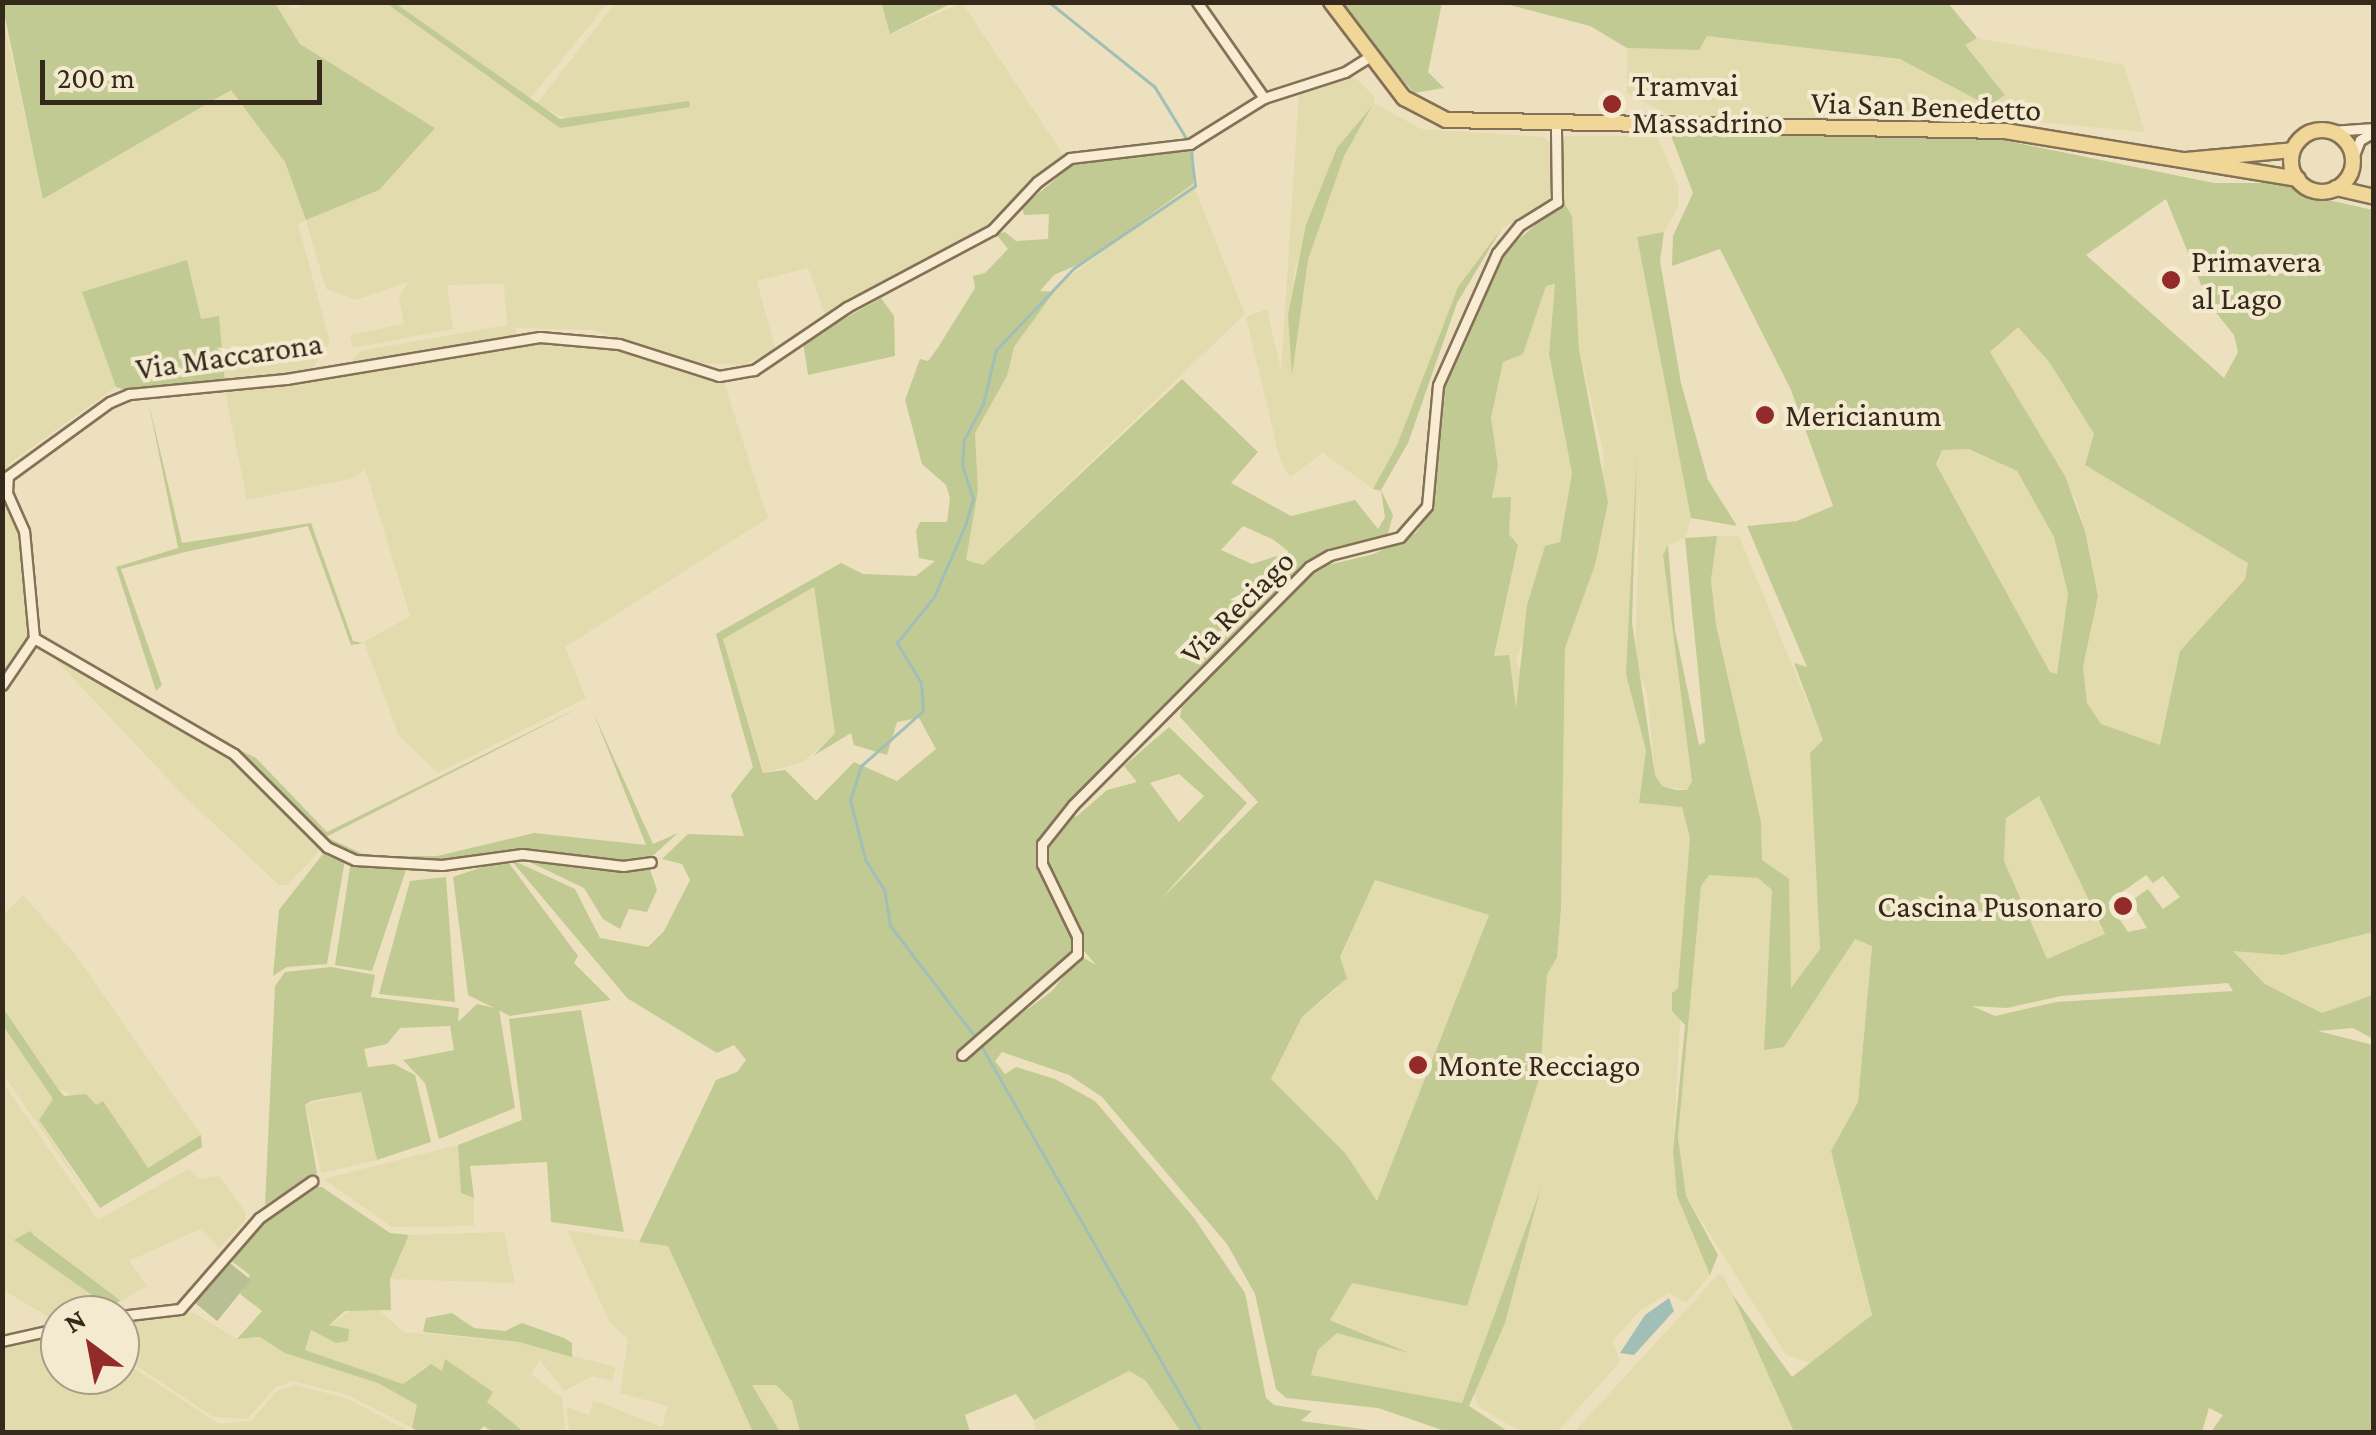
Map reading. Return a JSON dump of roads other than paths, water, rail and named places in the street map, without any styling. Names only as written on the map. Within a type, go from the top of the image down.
[{"type":"main road","name":"Via San Benedetto","points":[[1331,2],[1370,57],[1424,113],[1556,129],[2006,131],[2170,161],[2298,179],[2315,190],[2336,188],[2352,163]]},
{"type":"main road","name":"Via San Benedetto","points":[[2170,161],[2294,150],[2313,131],[2331,131]]},
{"type":"main road","points":[[2331,131],[2348,144],[2352,163],[2374,189]]},
{"type":"main road","points":[[2294,150],[2298,179]]},
{"type":"main road","points":[[2336,188],[2374,197]]},
{"type":"street","points":[[1196,2],[1264,98]]},
{"type":"street","name":"Via Maccarona","points":[[34,638],[24,532],[7,494],[8,476],[129,394],[286,379],[344,366],[540,337],[618,344],[719,376],[754,370],[847,307],[992,230],[1037,182],[1070,158],[1177,148],[1264,98],[1345,72],[1370,57]]},
{"type":"street","name":"Via Reciago","points":[[962,1055],[1078,954],[1077,936],[1042,864],[1042,844],[1073,805],[1309,567],[1330,555],[1400,537],[1428,506],[1438,385],[1497,253],[1520,225],[1557,202],[1556,129]]},
{"type":"street","name":"Via San Benedetto","points":[[2331,131],[2374,130]]},
{"type":"street","name":"Via San Benedetto","points":[[2352,163],[2360,140],[2374,130]]},
{"type":"street","points":[[2,684],[34,638],[234,754],[327,847],[356,860],[442,865],[522,854],[622,866],[651,862]]},
{"type":"street","points":[[140,1314],[180,1309],[259,1218],[312,1181]]},
{"type":"street","points":[[2,1341],[40,1332]]},
{"type":"water","points":[[1669,1298],[1674,1311],[1634,1355],[1620,1353],[1645,1315]]},
{"type":"waterway","points":[[1049,2],[1155,87],[1187,139]]},
{"type":"waterway","points":[[975,1037],[890,926],[884,890],[865,859],[850,800],[861,766],[923,711],[921,683],[897,643],[934,597],[966,523],[973,499],[962,466],[964,440],[983,404],[996,350],[1074,268],[1195,186],[1191,152]]},
{"type":"waterway","points":[[980,1043],[1202,1432]]},
{"type":"place","name":"Tramvai Massadrino","points":[[1612,104]]},
{"type":"place","name":"Primavera al Lago","points":[[2171,280]]},
{"type":"place","name":"Mericianum","points":[[1765,415]]},
{"type":"place","name":"Cascina Pusonaro","points":[[2123,906]]},
{"type":"place","name":"Monte Recciago","points":[[1418,1065]]}]
